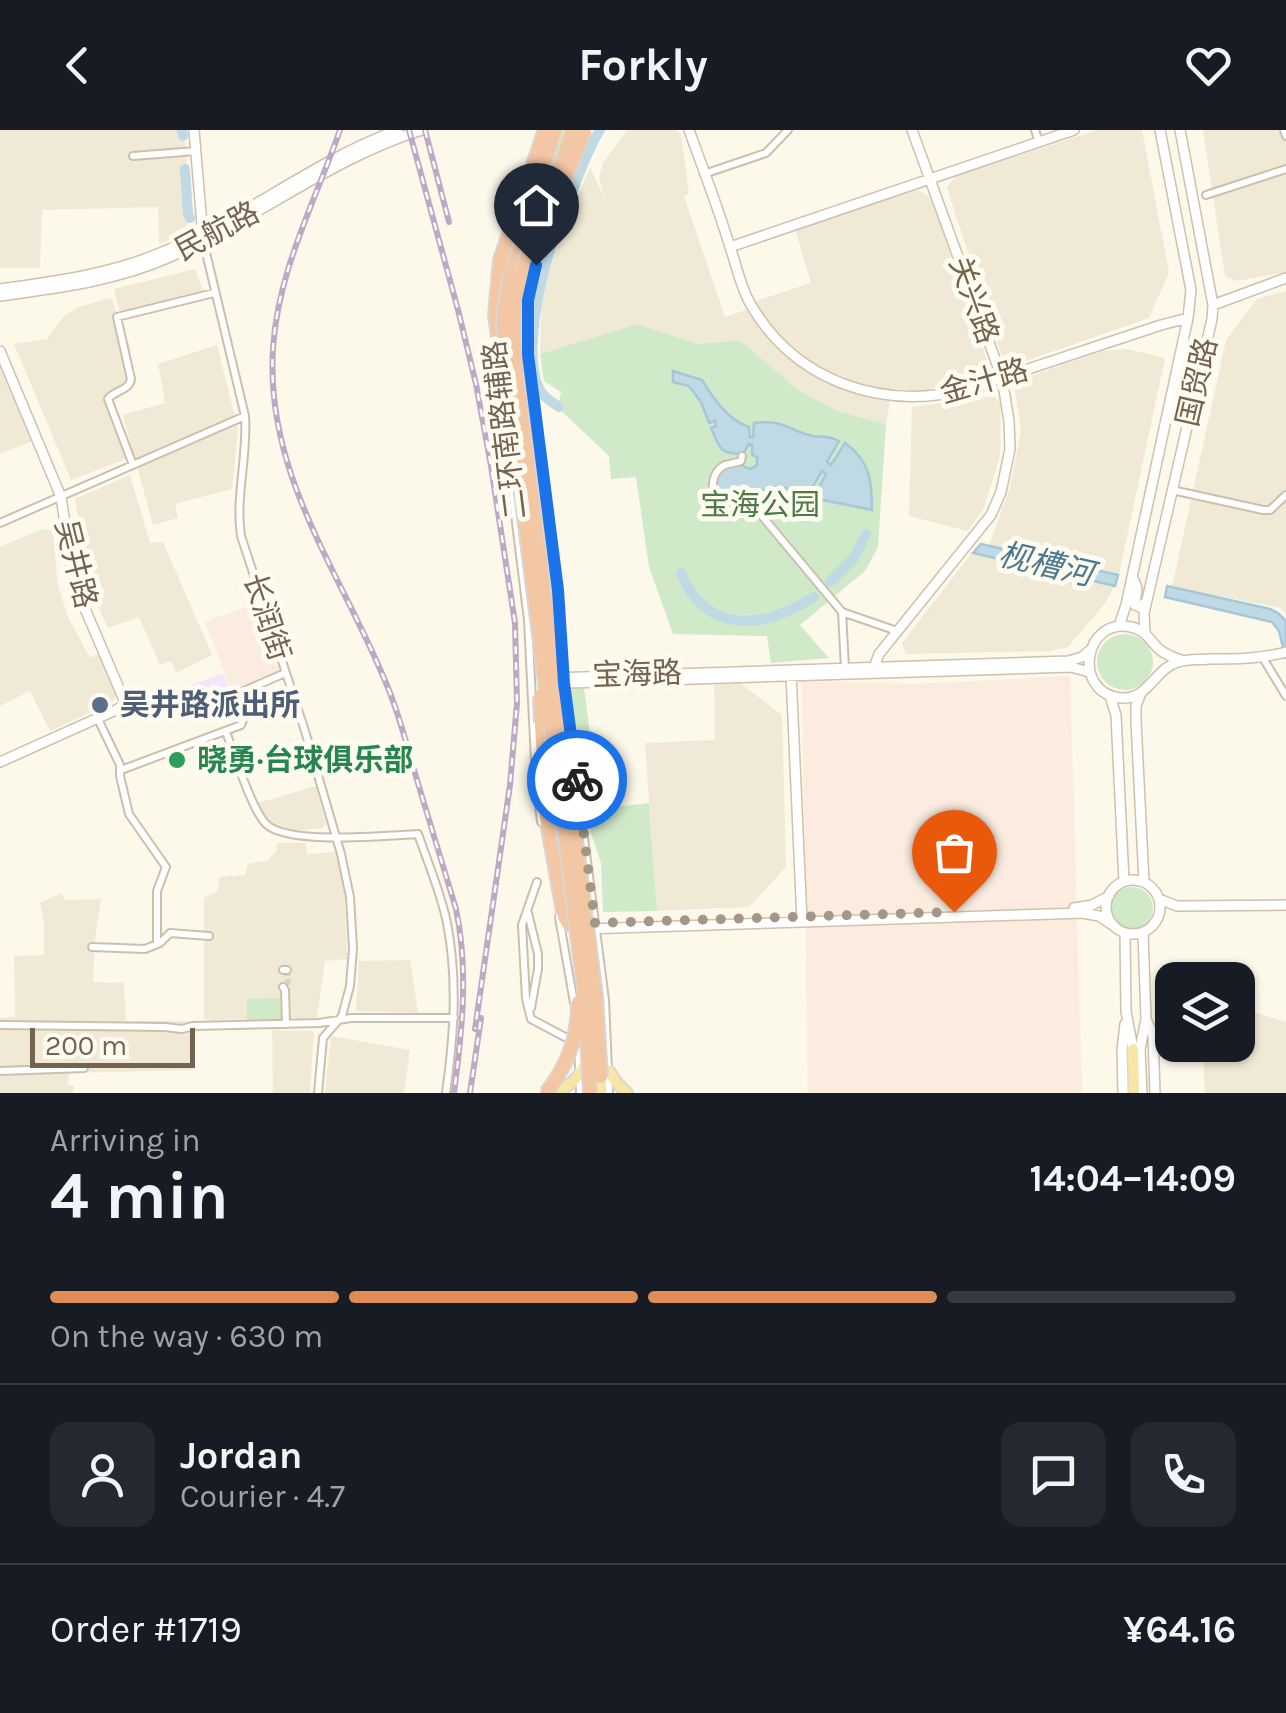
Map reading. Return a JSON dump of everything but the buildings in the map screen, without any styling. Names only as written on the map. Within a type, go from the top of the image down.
[{"type":"highway","points":[[510,398],[495,322],[500,260],[545,130]]},
{"type":"highway","points":[[558,130],[510,273],[503,345],[536,609],[586,928],[591,1093]]},
{"type":"highway","points":[[518,286],[526,260],[572,166],[580,130]]},
{"type":"highway","points":[[580,130],[530,246],[518,286],[514,344],[593,968],[601,1093]]},
{"type":"highway","points":[[548,218],[531,263],[522,303],[523,355],[553,588],[557,681]]},
{"type":"highway","points":[[514,344],[530,412]]},
{"type":"highway","points":[[536,609],[545,806],[562,921],[586,928]]},
{"type":"highway","points":[[546,1093],[564,1067],[575,1039],[586,928]]},
{"type":"main road","name":"长润街","points":[[194,130],[202,237]]},
{"type":"main road","name":"民航路","points":[[202,237],[331,158],[398,130]]},
{"type":"main road","name":"民航路","points":[[0,292],[109,271],[202,237],[378,145],[422,130]]},
{"type":"main road","points":[[557,681],[510,398],[504,330],[508,284],[549,172],[558,130]]},
{"type":"main road","points":[[580,130],[525,256],[512,318],[516,377],[604,1074],[601,1093]]},
{"type":"main road","name":"金汁路","points":[[689,130],[742,287],[761,320],[804,362],[833,380],[902,398],[942,396],[1188,318]]},
{"type":"main road","name":"关兴路","points":[[872,670],[879,654],[991,515],[1001,492],[1010,449],[1002,378],[912,130]]},
{"type":"main road","points":[[730,246],[1074,130]]},
{"type":"main road","name":"国贸路","points":[[1119,626],[1188,318],[1190,290],[1160,130]]},
{"type":"main road","name":"国贸路","points":[[1145,633],[1147,600],[1213,305],[1180,130]]},
{"type":"main road","points":[[1213,305],[1286,278]]},
{"type":"main road","name":"吴井路","points":[[0,352],[61,497],[74,583],[124,700],[118,709],[98,719]]},
{"type":"main road","points":[[1132,577],[1137,588],[1135,604],[1142,607],[1147,600]]},
{"type":"main road","points":[[1181,660],[1165,668],[1141,693],[1131,697],[1110,695],[1094,682],[1089,672],[1089,651],[1100,634],[1119,626],[1145,633],[1156,646],[1181,660],[1263,658],[1283,652]]},
{"type":"main road","points":[[1155,679],[1160,660],[1156,646]]},
{"type":"main road","name":"宝海路","points":[[557,681],[1070,661],[1089,651]]},
{"type":"main road","name":"宝海路","points":[[791,673],[846,668],[1071,667],[1089,672]]},
{"type":"main road","points":[[791,673],[802,919]]},
{"type":"main road","points":[[1141,693],[1136,720],[1144,882]]},
{"type":"main road","points":[[1110,695],[1116,715],[1124,882]]},
{"type":"main road","points":[[0,762],[98,719]]},
{"type":"main road","points":[[586,928],[1082,907],[1097,904],[1124,882],[1137,880],[1156,892],[1159,899],[1156,922],[1143,932],[1125,933],[1099,916],[1082,913],[802,919]]},
{"type":"main road","points":[[1108,896],[1105,909],[1111,924]]},
{"type":"main road","points":[[1159,899],[1177,906],[1286,905]]},
{"type":"main road","points":[[1159,914],[1177,906]]},
{"type":"main road","points":[[586,928],[591,1093]]},
{"type":"main road","points":[[1138,1093],[1146,1019],[1143,932]]},
{"type":"main road","points":[[1123,1093],[1125,933]]},
{"type":"main road","points":[[1126,1011],[1138,1093]]},
{"type":"main road","points":[[1146,1019],[1153,1035],[1154,1093]]},
{"type":"main road","points":[[555,1093],[580,1074],[588,1053],[590,1028]]},
{"type":"main road","points":[[604,1074],[627,1093]]},
{"type":"street","name":"二环南路辅路","points":[[558,130],[522,188],[507,224],[491,294],[495,356],[528,620],[537,798],[562,921],[575,1012],[580,1093]]},
{"type":"street","points":[[704,174],[766,153],[788,130]]},
{"type":"street","points":[[1035,130],[1039,142]]},
{"type":"street","points":[[133,156],[196,151]]},
{"type":"street","points":[[1206,195],[1286,169]]},
{"type":"street","name":"长润街","points":[[202,237],[245,416],[241,536],[336,836],[350,898],[348,999],[324,1038],[318,1093]]},
{"type":"street","points":[[133,465],[108,399],[127,388],[131,380],[117,317],[214,293]]},
{"type":"street","points":[[0,523],[245,416]]},
{"type":"street","points":[[742,456],[742,461],[725,465],[712,484],[721,506],[729,511],[756,510],[842,612],[897,631]]},
{"type":"street","points":[[1172,490],[1263,510],[1270,510],[1286,495]]},
{"type":"street","points":[[842,612],[846,668]]},
{"type":"street","points":[[1263,658],[1286,696]]},
{"type":"street","points":[[120,770],[244,722],[240,701],[244,691],[286,674]]},
{"type":"street","points":[[532,683],[557,681],[586,928]]},
{"type":"street","points":[[98,719],[120,770],[130,814],[166,867],[157,891],[157,944]]},
{"type":"street","points":[[226,732],[260,815],[279,832],[295,836],[418,834],[446,921],[454,982],[446,1093]]},
{"type":"street","points":[[537,882],[522,926],[526,1000],[531,1020],[565,1036]]},
{"type":"street","points":[[528,911],[538,954],[530,1009]]},
{"type":"street","points":[[92,947],[142,950],[170,934],[209,936]]},
{"type":"street","points":[[285,988],[286,1024]]},
{"type":"street","points":[[0,1026],[182,1029],[351,1018],[454,1018]]},
{"type":"street","points":[[0,1072],[84,1068]]},
{"type":"street","points":[[604,1074],[609,1093]]},
{"type":"shaded area","points":[[0,130],[184,130],[191,217],[181,235],[159,244],[158,207],[42,210],[40,268],[0,268]]},
{"type":"shaded area","points":[[627,130],[676,130],[681,134],[689,194],[684,196],[725,317],[759,300],[811,283],[795,229],[918,190],[931,198],[988,364],[984,373],[947,387],[923,391],[892,389],[886,424],[837,411],[797,389],[740,340],[698,344],[637,324],[540,354],[542,292],[558,246],[590,167],[605,200],[599,178],[603,163]]},
{"type":"shaded area","points":[[1097,130],[1142,130],[1169,272],[1149,318],[1014,365],[1003,360],[947,188],[956,176]]},
{"type":"shaded area","points":[[1203,130],[1286,130],[1286,272],[1237,281],[1225,276]]},
{"type":"shaded area","points":[[195,269],[204,292],[120,313],[114,289]]},
{"type":"shaded area","points":[[1286,291],[1286,614],[1281,608],[1172,587],[1226,340],[1257,299]]},
{"type":"shaded area","points":[[111,298],[129,343],[136,384],[115,389],[108,395],[126,459],[71,480],[14,344],[47,339],[63,317],[79,307]]},
{"type":"shaded area","points":[[217,345],[238,429],[232,489],[175,504],[178,518],[153,525],[123,415],[165,403],[158,364]]},
{"type":"shaded area","points":[[1127,349],[1165,358],[1119,574],[989,545],[1009,491],[1021,431],[1015,391],[1019,380],[1103,351]]},
{"type":"shaded area","points":[[0,362],[33,441],[0,454]]},
{"type":"shaded area","points":[[994,396],[1001,403],[1000,456],[984,508],[968,531],[909,516],[912,407]]},
{"type":"shaded area","points":[[130,475],[150,543],[163,542],[212,655],[176,673],[171,661],[160,665],[139,617],[108,628],[90,589],[75,499]]},
{"type":"shaded area","points":[[42,529],[53,531],[58,586],[68,617],[90,658],[100,653],[117,688],[114,701],[50,731],[30,691],[0,706],[0,547]]},
{"type":"shaded area","points":[[971,554],[1114,587],[1068,647],[1050,651],[906,654],[902,643]]},
{"type":"shaded area","points":[[253,604],[280,673],[232,692],[205,622]]},
{"type":"shaded area","points":[[223,673],[237,709],[208,718],[203,715],[191,685]]},
{"type":"shaded area","points":[[1070,676],[1082,1093],[808,1093],[802,681],[916,684]]},
{"type":"shaded area","points":[[740,683],[782,715],[786,867],[749,907],[657,911],[645,743],[715,740],[714,685]]},
{"type":"shaded area","points":[[316,786],[326,824],[322,828],[287,832],[268,822],[258,803]]},
{"type":"shaded area","points":[[277,843],[306,843],[307,854],[336,852],[344,882],[347,959],[325,961],[317,1018],[204,1020],[204,898],[217,892],[220,877],[245,875],[248,864],[268,860],[277,850]]},
{"type":"shaded area","points":[[61,893],[65,900],[101,899],[93,982],[124,983],[126,1021],[191,1021],[192,1070],[69,1073],[68,1085],[74,1086],[73,1093],[0,1093],[0,1018],[15,1017],[14,956],[44,955],[40,903]]},
{"type":"shaded area","points":[[410,960],[418,1013],[356,1011],[359,961]]},
{"type":"shaded area","points":[[1255,1012],[1286,1022],[1286,1093],[1205,1093],[1204,1062],[1255,1062]]},
{"type":"shaded area","points":[[272,1030],[314,1031],[310,1093],[273,1093]]},
{"type":"shaded area","points":[[331,1036],[410,1050],[404,1093],[325,1093]]},
{"type":"green space","name":"宝海公园","points":[[637,324],[698,344],[740,340],[797,389],[837,411],[886,424],[878,547],[865,571],[800,625],[829,658],[771,663],[767,636],[673,634],[649,567],[636,477],[611,479],[609,456],[558,408],[561,392],[544,381],[540,354]]},
{"type":"green space","points":[[1125,634],[1145,642],[1153,662],[1145,682],[1125,690],[1105,682],[1097,662],[1105,642]]},
{"type":"green space","points":[[584,688],[600,809],[649,803],[657,911],[603,912],[601,863],[585,815],[574,752],[569,690]]},
{"type":"green space","points":[[1132,887],[1147,893],[1153,908],[1147,923],[1132,929],[1117,923],[1111,908],[1117,893]]},
{"type":"green space","points":[[283,998],[283,1019],[247,1020],[247,999]]},
{"type":"water","points":[[673,371],[702,380],[728,414],[749,427],[750,437],[754,423],[764,422],[833,438],[839,441],[827,462],[831,465],[845,443],[860,457],[868,472],[872,510],[813,498],[826,474],[822,471],[807,496],[777,487],[757,493],[738,507],[725,504],[716,489],[718,474],[735,464],[750,469],[757,465],[757,457],[752,455],[749,444],[743,454],[721,448],[711,428],[716,426],[715,421],[709,423],[689,386],[673,382]]},
{"type":"water","name":"枧槽河","points":[[981,544],[1118,575],[1115,586],[973,553]]},
{"type":"water","points":[[1167,586],[1278,613],[1286,621],[1286,659],[1279,631],[1272,622],[1165,597]]},
{"type":"waterway","points":[[182,130],[183,136]]},
{"type":"waterway","points":[[559,407],[541,392],[534,373],[537,301],[557,231],[600,130]]},
{"type":"waterway","points":[[185,169],[190,218]]},
{"type":"waterway","points":[[830,582],[854,558],[866,534]]},
{"type":"waterway","points":[[681,573],[692,594],[706,608],[739,621],[776,615],[814,597]]},
{"type":"tunnel","points":[[287,970],[288,987]]},
{"type":"railway","points":[[340,130],[282,291],[273,348],[274,394],[293,480],[390,694],[456,909],[463,978],[454,1093]]},
{"type":"railway","points":[[409,130],[476,384],[515,623],[517,703],[510,785],[475,1029]]},
{"type":"railway","points":[[425,130],[449,222]]},
{"type":"railway","points":[[470,1093],[481,1018]]},
{"type":"way so far","points":[[577,780],[595,923],[954,912]]},
{"type":"place","name":"吴井路派出所","points":[[100,705]]},
{"type":"place","name":"晓勇·台球俱乐部","points":[[177,760]]},
{"type":"route","points":[[536,265],[526,334],[577,780]]}]
